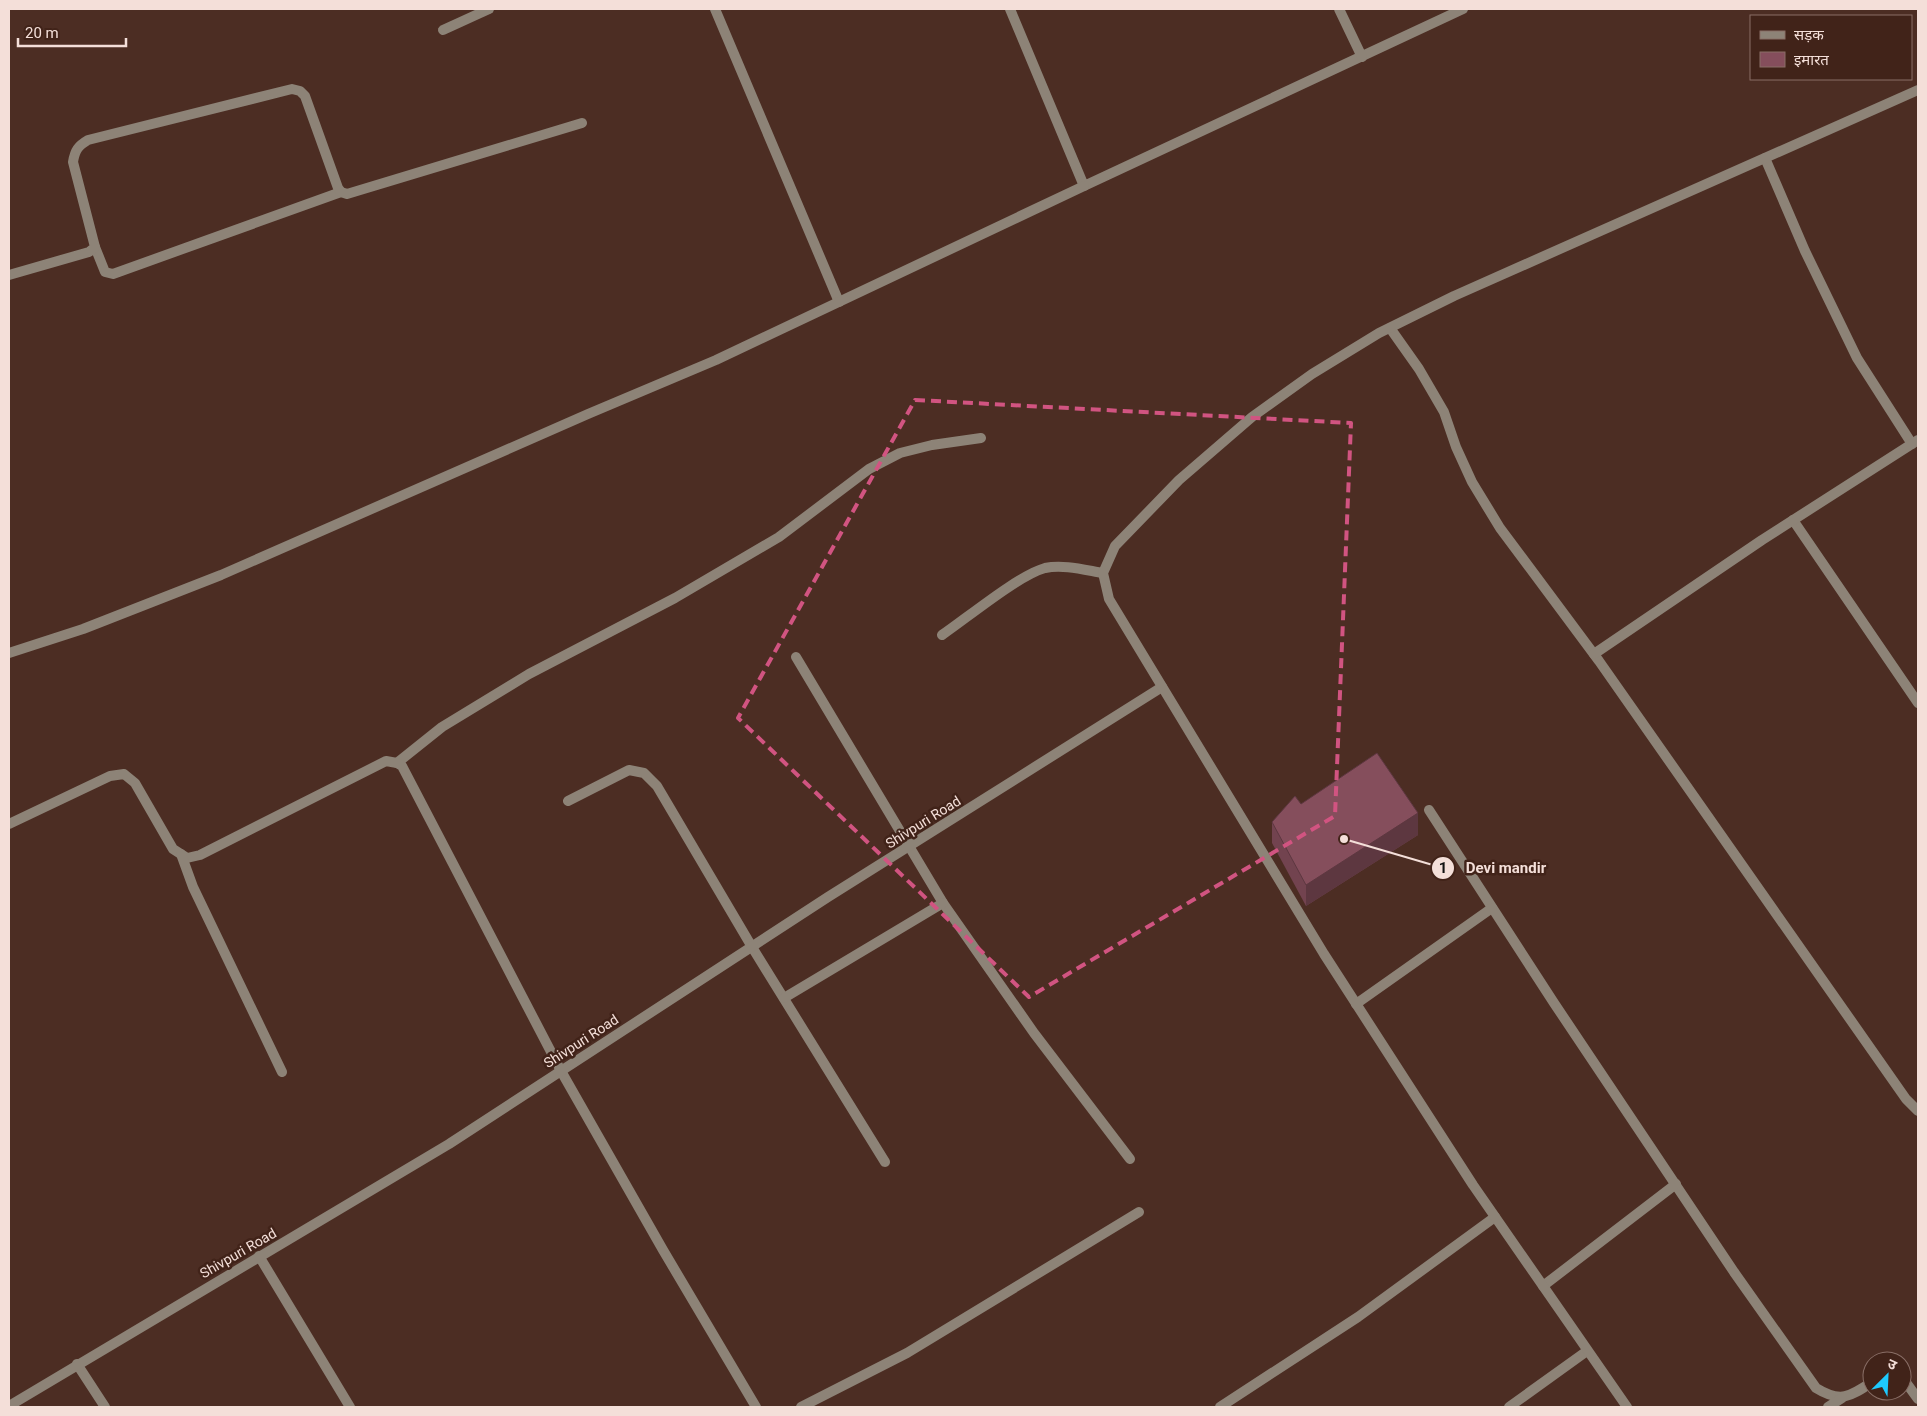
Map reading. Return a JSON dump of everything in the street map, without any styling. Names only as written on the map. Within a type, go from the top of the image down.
[{"type":"street","points":[[442,30],[489,9]]},
{"type":"street","points":[[715,9],[839,302]]},
{"type":"street","points":[[1010,9],[1084,186]]},
{"type":"street","points":[[1339,9],[1362,57]]},
{"type":"street","points":[[9,653],[84,629],[221,575],[716,360],[1463,9]]},
{"type":"street","points":[[341,192],[305,96],[300,90],[284,90],[88,140],[79,146],[74,153],[73,162],[95,248],[105,272],[112,274],[341,192],[351,193],[582,123]]},
{"type":"street","points":[[1627,1407],[1495,1217],[1356,1004],[1109,599],[1103,573],[1115,546],[1179,480],[1252,417],[1312,374],[1390,328],[1454,296],[1918,90]]},
{"type":"street","points":[[1594,654],[1793,520],[1915,442],[1857,358],[1805,251],[1765,158]]},
{"type":"street","points":[[9,275],[90,252],[95,248]]},
{"type":"street","points":[[1390,328],[1419,369],[1444,412],[1456,447],[1472,482],[1500,528],[1594,654],[1906,1099],[1918,1111]]},
{"type":"street","points":[[397,762],[442,727],[529,674],[675,598],[779,537],[869,469],[900,453],[932,445],[981,438]]},
{"type":"street","points":[[1793,520],[1918,703]]},
{"type":"street","points":[[942,635],[1025,578],[1046,568],[1065,567],[1103,573]]},
{"type":"street","points":[[796,657],[908,848],[943,903],[1034,1033],[1130,1159]]},
{"type":"street","name":"Shivpuri Road","points":[[9,1406],[449,1144],[828,897],[1162,687]]},
{"type":"street","points":[[9,824],[110,776],[124,774],[135,783],[173,849],[186,858],[200,855],[386,761],[397,762],[406,772],[561,1071],[663,1250],[756,1407]]},
{"type":"street","points":[[568,800],[629,770],[644,773],[657,786],[752,948],[885,1162]]},
{"type":"street","points":[[1429,810],[1676,1184],[1816,1388],[1828,1396],[1842,1398]]},
{"type":"street","points":[[181,854],[193,887],[282,1072]]},
{"type":"street","points":[[784,998],[943,903]]},
{"type":"street","points":[[1356,1004],[1492,908]]},
{"type":"street","points":[[1543,1286],[1676,1184]]},
{"type":"street","points":[[801,1407],[908,1353],[1139,1212]]},
{"type":"street","points":[[1220,1407],[1358,1317],[1495,1217]]},
{"type":"street","points":[[259,1256],[350,1407]]},
{"type":"street","points":[[1509,1407],[1587,1351]]},
{"type":"street","points":[[77,1364],[105,1407]]},
{"type":"street","points":[[1828,1407],[1862,1389]]},
{"type":"highlighted area","points":[[915,400],[1351,423],[1335,816],[1029,997],[738,718]]},
{"type":"building","points":[[1377,753],[1418,813],[1306,885],[1272,822],[1295,796],[1301,804]]},
{"type":"place","name":"Devi mandir","points":[[1344,839]]}]
